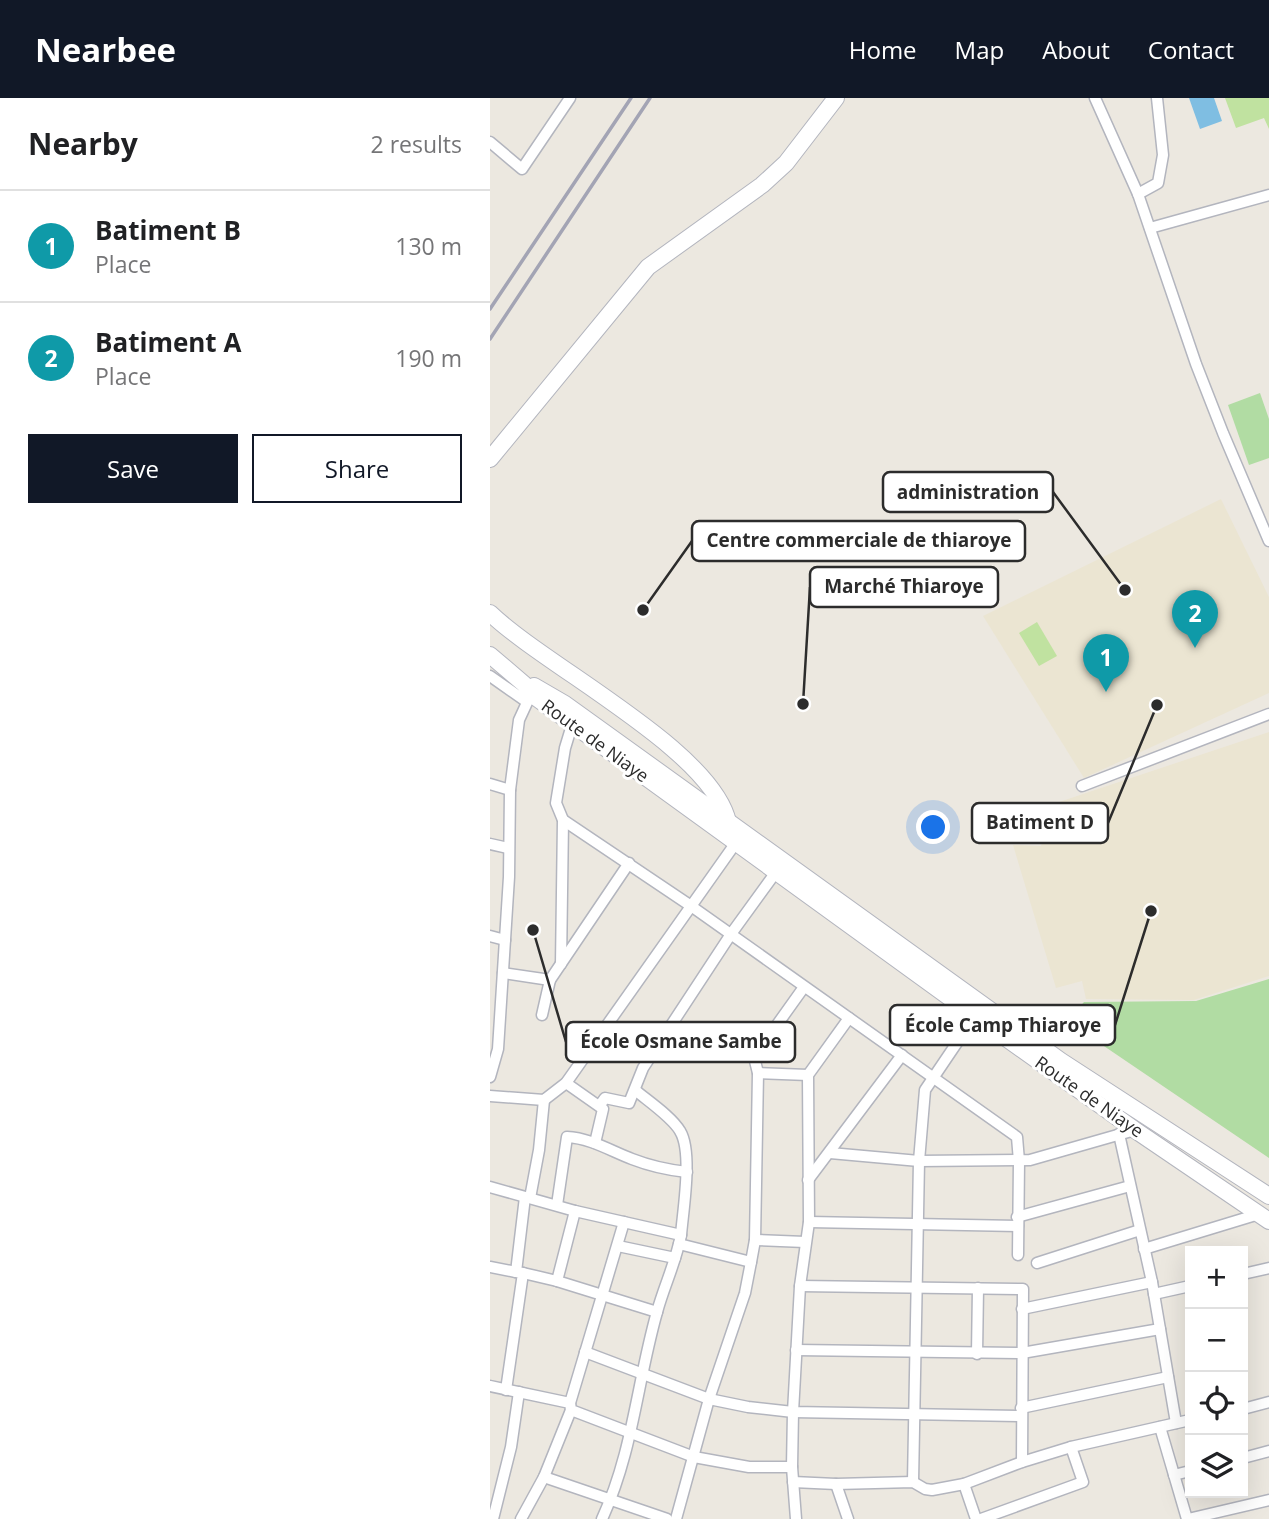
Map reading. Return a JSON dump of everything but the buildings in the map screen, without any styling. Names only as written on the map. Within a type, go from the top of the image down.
[{"type":"main road","points":[[490,459],[648,267],[762,185],[786,163],[836,98]]},
{"type":"main road","points":[[490,613],[536,651],[676,750],[714,791],[725,809],[728,822]]},
{"type":"main road","points":[[490,655],[528,694]]},
{"type":"main road","name":"Route de Niaye","points":[[1264,1217],[1127,1132],[780,868],[728,822],[565,704],[537,687],[528,694],[735,844],[780,868],[1060,1061],[1269,1196]]},
{"type":"street","points":[[490,142],[522,169],[570,98]]},
{"type":"street","points":[[1095,98],[1138,194],[1173,301],[1223,433],[1269,541]]},
{"type":"street","points":[[1138,194],[1158,183],[1163,155],[1157,98]]},
{"type":"street","points":[[1150,229],[1269,195]]},
{"type":"street","points":[[490,676],[528,694],[519,720],[510,790],[509,877],[503,973],[495,998],[494,1049],[490,1077]]},
{"type":"street","points":[[1082,786],[1269,715]]},
{"type":"street","points":[[561,964],[563,820],[556,803],[565,748],[572,725]]},
{"type":"street","points":[[490,784],[510,790]]},
{"type":"street","points":[[563,820],[691,906],[1017,1137],[1018,1255]]},
{"type":"street","points":[[490,844],[508,848]]},
{"type":"street","points":[[490,1096],[544,1100],[566,1083],[735,844]]},
{"type":"street","points":[[542,1015],[550,980],[629,863]]},
{"type":"street","points":[[600,1105],[605,1098],[627,1104],[643,1068],[731,934],[780,868]]},
{"type":"street","points":[[490,936],[505,940]]},
{"type":"street","points":[[503,973],[550,980]]},
{"type":"street","points":[[676,1519],[709,1399],[745,1293],[755,1240],[758,1073],[754,1063],[757,1050],[804,987]]},
{"type":"street","points":[[913,1482],[919,1161],[925,1090],[975,1016]]},
{"type":"street","points":[[796,1519],[792,1467],[793,1412],[800,1286],[808,1223],[808,1075],[849,1018]]},
{"type":"street","points":[[808,1180],[902,1055]]},
{"type":"street","points":[[758,1073],[808,1075]]},
{"type":"street","points":[[566,1083],[603,1109],[595,1143]]},
{"type":"street","points":[[602,1519],[611,1500],[631,1434],[657,1312],[680,1240],[687,1172],[681,1132],[635,1090]]},
{"type":"street","points":[[506,1390],[528,1197],[539,1150],[544,1100]]},
{"type":"street","points":[[830,1153],[919,1161],[1019,1161],[1043,1158],[1127,1132],[1130,1186],[1153,1288],[1176,1423]]},
{"type":"street","points":[[556,1205],[565,1139],[571,1137],[595,1143],[665,1170],[687,1172]]},
{"type":"street","points":[[808,1223],[1018,1222],[1130,1186]]},
{"type":"street","points":[[490,1187],[624,1222],[751,1262]]},
{"type":"street","points":[[557,1281],[575,1211]]},
{"type":"street","points":[[1144,1249],[1264,1217]]},
{"type":"street","points":[[521,1519],[544,1476],[570,1406],[624,1222]]},
{"type":"street","points":[[1037,1263],[1140,1230]]},
{"type":"street","points":[[755,1240],[805,1242]]},
{"type":"street","points":[[618,1247],[674,1258]]},
{"type":"street","points":[[490,1267],[557,1281],[657,1312]]},
{"type":"street","points":[[1248,1273],[1269,1268]]},
{"type":"street","points":[[800,1286],[1023,1289],[1022,1462]]},
{"type":"street","points":[[1022,1310],[1153,1288],[1185,1286]]},
{"type":"street","points":[[977,1354],[978,1288]]},
{"type":"street","points":[[796,1350],[1022,1353],[1160,1329]]},
{"type":"street","points":[[585,1352],[709,1399],[793,1412],[913,1415],[1021,1412],[1168,1377]]},
{"type":"street","points":[[490,1387],[570,1406],[631,1434],[694,1457],[749,1467],[792,1467]]},
{"type":"street","points":[[492,1519],[511,1447],[519,1392]]},
{"type":"street","points":[[1248,1408],[1269,1402]]},
{"type":"street","points":[[793,1482],[913,1482],[932,1490],[964,1485],[1022,1462],[1071,1447],[1185,1421]]},
{"type":"street","points":[[1160,1427],[1186,1519]]},
{"type":"street","points":[[964,1485],[978,1519],[1083,1482],[1071,1447]]},
{"type":"street","points":[[1248,1457],[1269,1451]]},
{"type":"street","points":[[1174,1475],[1185,1472]]},
{"type":"street","points":[[544,1476],[667,1519]]},
{"type":"street","points":[[836,1484],[848,1519]]},
{"type":"street","points":[[1176,1519],[1269,1500]]},
{"type":"shaded area","points":[[1221,499],[1269,597],[1269,693],[1084,778],[983,616]]},
{"type":"shaded area","points":[[1269,732],[1269,976],[1194,1000],[1086,999],[1082,981],[1056,988],[1013,845],[1041,846],[1053,804]]},
{"type":"green space","points":[[1225,98],[1269,98],[1269,129],[1264,118],[1236,128]]},
{"type":"green space","points":[[1260,393],[1269,419],[1269,458],[1249,465],[1228,405]]},
{"type":"green space","points":[[1037,622],[1057,656],[1039,666],[1019,633]]},
{"type":"green space","points":[[1269,979],[1269,1158],[1067,1021],[1084,1002],[1196,1001]]},
{"type":"water","points":[[1189,98],[1214,98],[1222,121],[1200,129]]},
{"type":"railway","points":[[490,309],[631,98]]},
{"type":"railway","points":[[490,339],[650,98]]},
{"type":"place","name":"administration","points":[[1125,590]]},
{"type":"place","name":"Centre commerciale de thiaroye","points":[[643,610]]},
{"type":"place","name":"Batiment A","points":[[1195,648]]},
{"type":"place","name":"Batiment B","points":[[1106,692]]},
{"type":"place","name":"Marché Thiaroye","points":[[803,704]]},
{"type":"place","name":"Batiment D","points":[[1157,705]]},
{"type":"place","name":"École Camp Thiaroye","points":[[1151,911]]},
{"type":"place","name":"École Osmane Sambe","points":[[533,930]]}]
